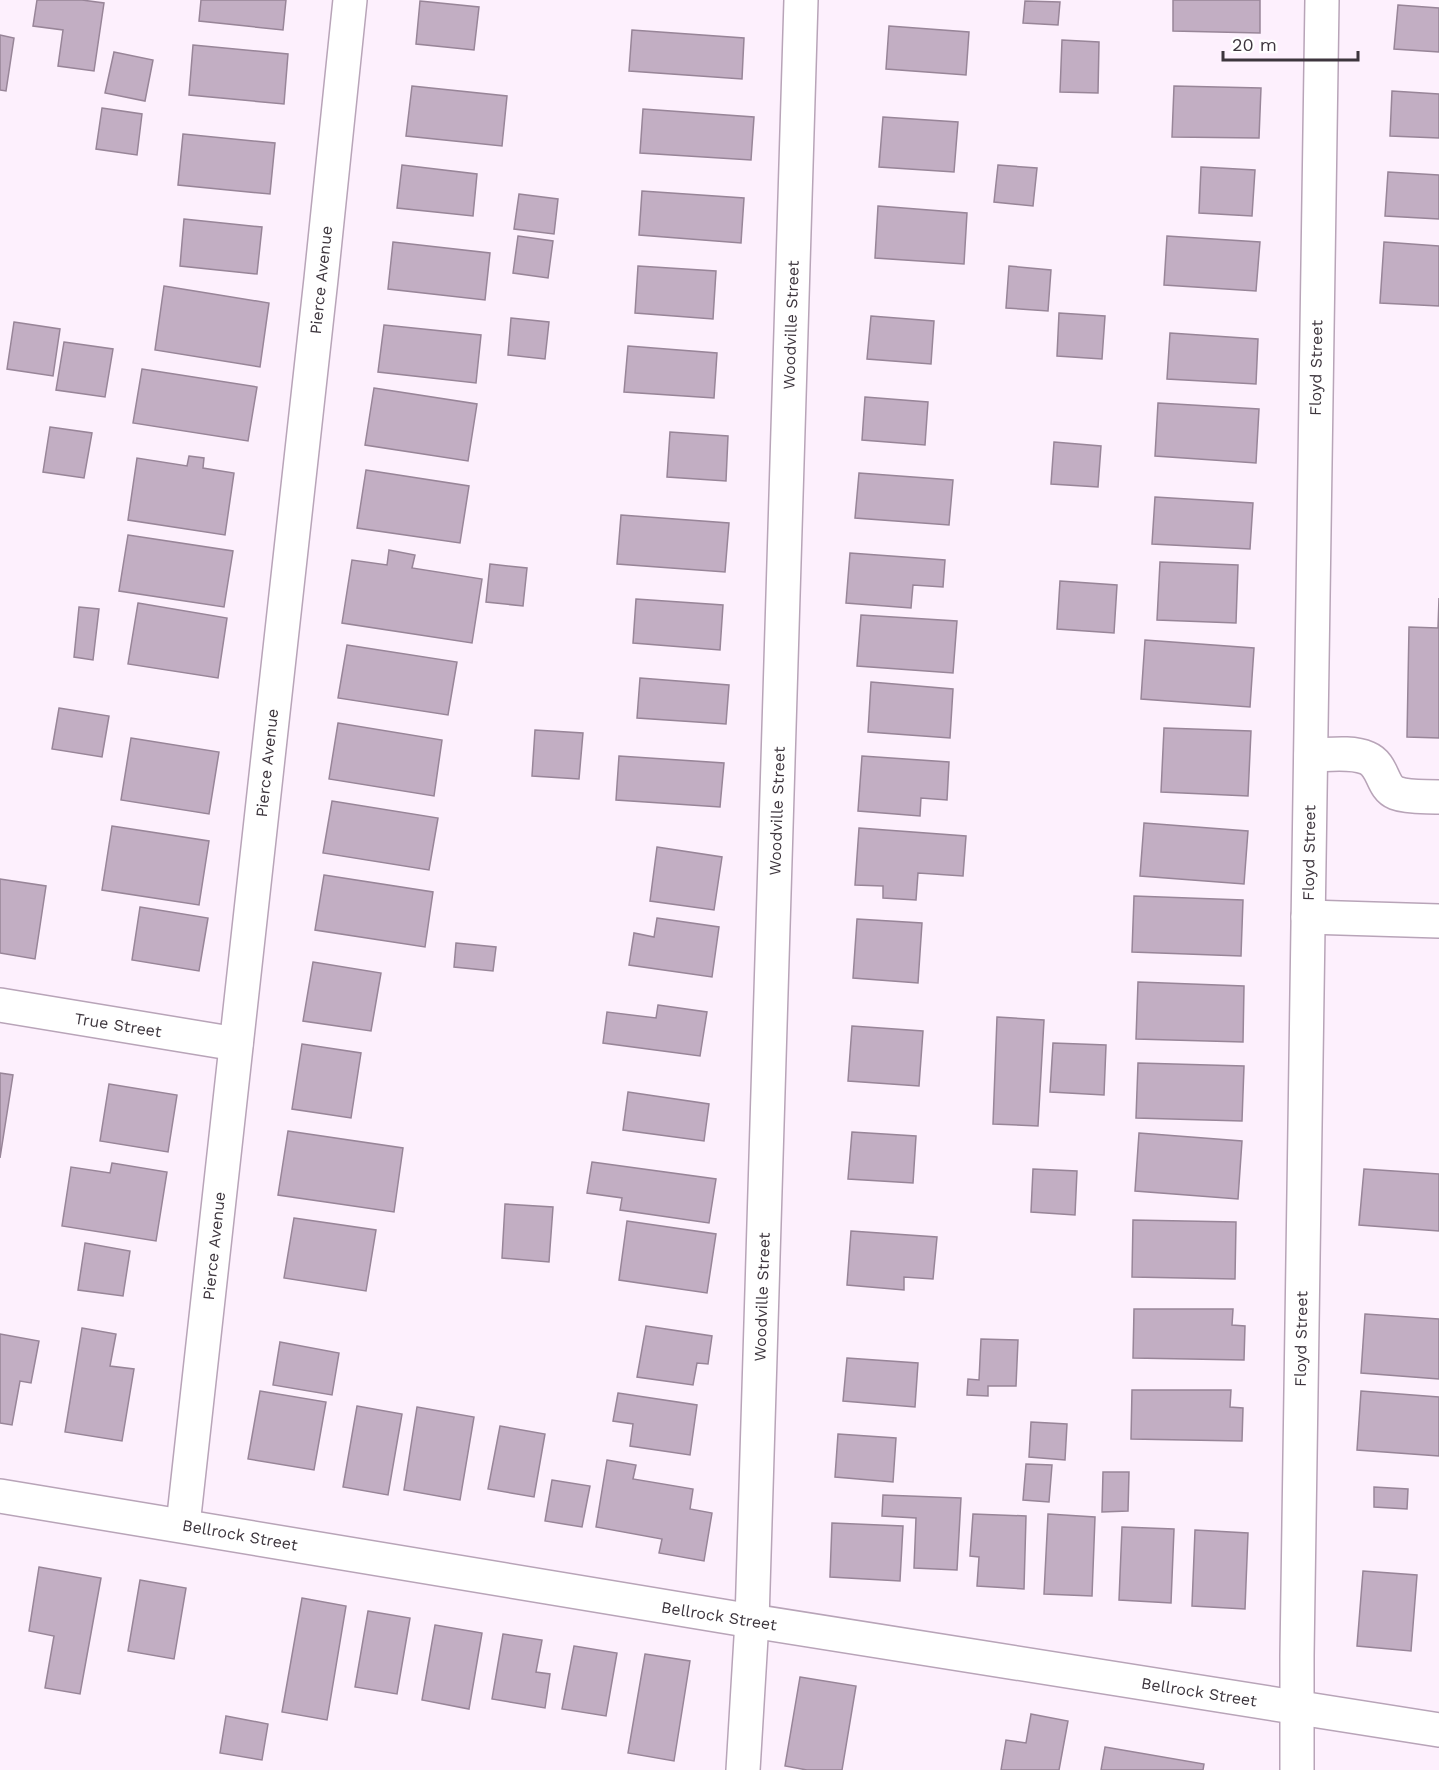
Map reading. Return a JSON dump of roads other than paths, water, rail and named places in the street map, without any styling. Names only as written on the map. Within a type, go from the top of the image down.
[{"type":"street","name":"Pierce Avenue","points":[[183,1525],[350,0]]},
{"type":"street","name":"Woodville Street","points":[[743,1770],[752,1622],[801,0]]},
{"type":"street","name":"Floyd Street","points":[[1297,1770],[1322,0]]},
{"type":"street","points":[[1311,755],[1366,757],[1378,765],[1385,782],[1395,793],[1439,797]]},
{"type":"street","points":[[1308,917],[1439,921]]},
{"type":"street","name":"True Street","points":[[0,1005],[236,1044]]},
{"type":"street","name":"Bellrock Street","points":[[0,1496],[752,1622],[1439,1731]]}]
